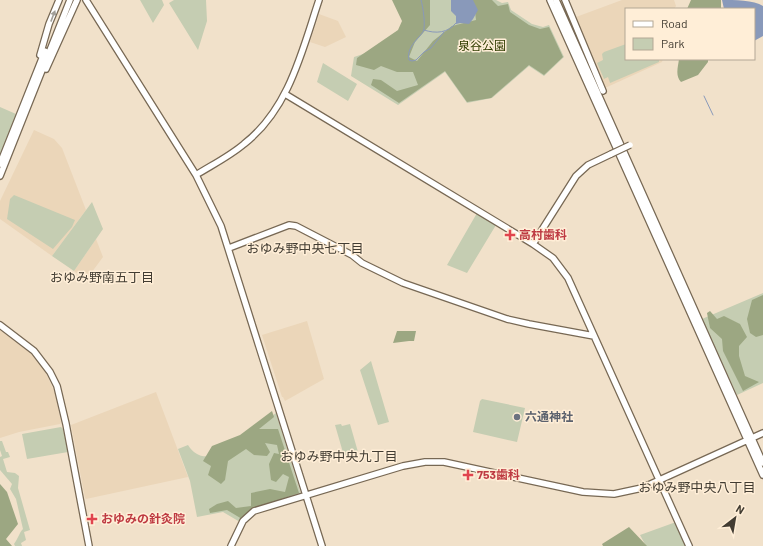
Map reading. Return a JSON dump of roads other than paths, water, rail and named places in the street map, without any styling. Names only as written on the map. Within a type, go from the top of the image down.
[{"type":"street","points":[[30,94],[28,89],[59,0]]},
{"type":"street","points":[[0,176],[66,0]]},
{"type":"street","points":[[0,164],[70,0]]},
{"type":"street","points":[[30,94],[37,89],[77,0]]},
{"type":"street","points":[[86,0],[196,175],[217,215],[229,248],[322,546]]},
{"type":"street","points":[[196,175],[248,141],[270,118],[285,94],[296,68],[319,0]]},
{"type":"street","points":[[550,0],[750,439],[763,463]]},
{"type":"street","points":[[556,0],[750,439],[763,476]]},
{"type":"street","points":[[565,0],[603,91]]},
{"type":"street","points":[[285,94],[533,244],[553,258],[568,278],[689,546]]},
{"type":"street","points":[[533,244],[576,176],[588,165],[630,145]]},
{"type":"street","points":[[229,248],[289,225],[296,226],[352,255],[362,263],[403,283],[507,319],[594,336]]},
{"type":"street","points":[[0,325],[34,351],[50,372],[57,386],[66,424],[89,546]]},
{"type":"street","points":[[231,546],[243,520],[250,514],[306,495],[403,466],[425,462],[444,462],[594,493],[614,494],[642,488],[763,433]]},
{"type":"water","points":[[451,0],[473,0],[478,10],[469,24],[456,24],[456,16],[451,11]]},
{"type":"water","points":[[722,0],[749,1],[763,6],[763,36],[755,40],[755,8],[724,8]]},
{"type":"waterway","points":[[421,0],[424,16],[424,29],[409,52],[409,60],[416,60],[424,52],[431,48],[444,32]]},
{"type":"waterway","points":[[424,30],[442,32],[446,31],[456,23]]},
{"type":"waterway","points":[[704,96],[713,115]]},
{"type":"place","name":"高村歯科","points":[[510,235]]},
{"type":"place","name":"六通神社","points":[[517,417]]},
{"type":"place","name":"753歯科","points":[[468,475]]},
{"type":"place","name":"おゆみの針灸院","points":[[92,519]]},
{"type":"district","name":"おゆみ野中央七丁目","points":[[305,248]]},
{"type":"district","name":"おゆみ野南五丁目","points":[[102,277]]},
{"type":"district","name":"おゆみ野中央九丁目","points":[[339,456]]},
{"type":"district","name":"おゆみ野中央八丁目","points":[[697,487]]},
{"type":"park label","name":"泉谷公園","points":[[482,46]]}]
